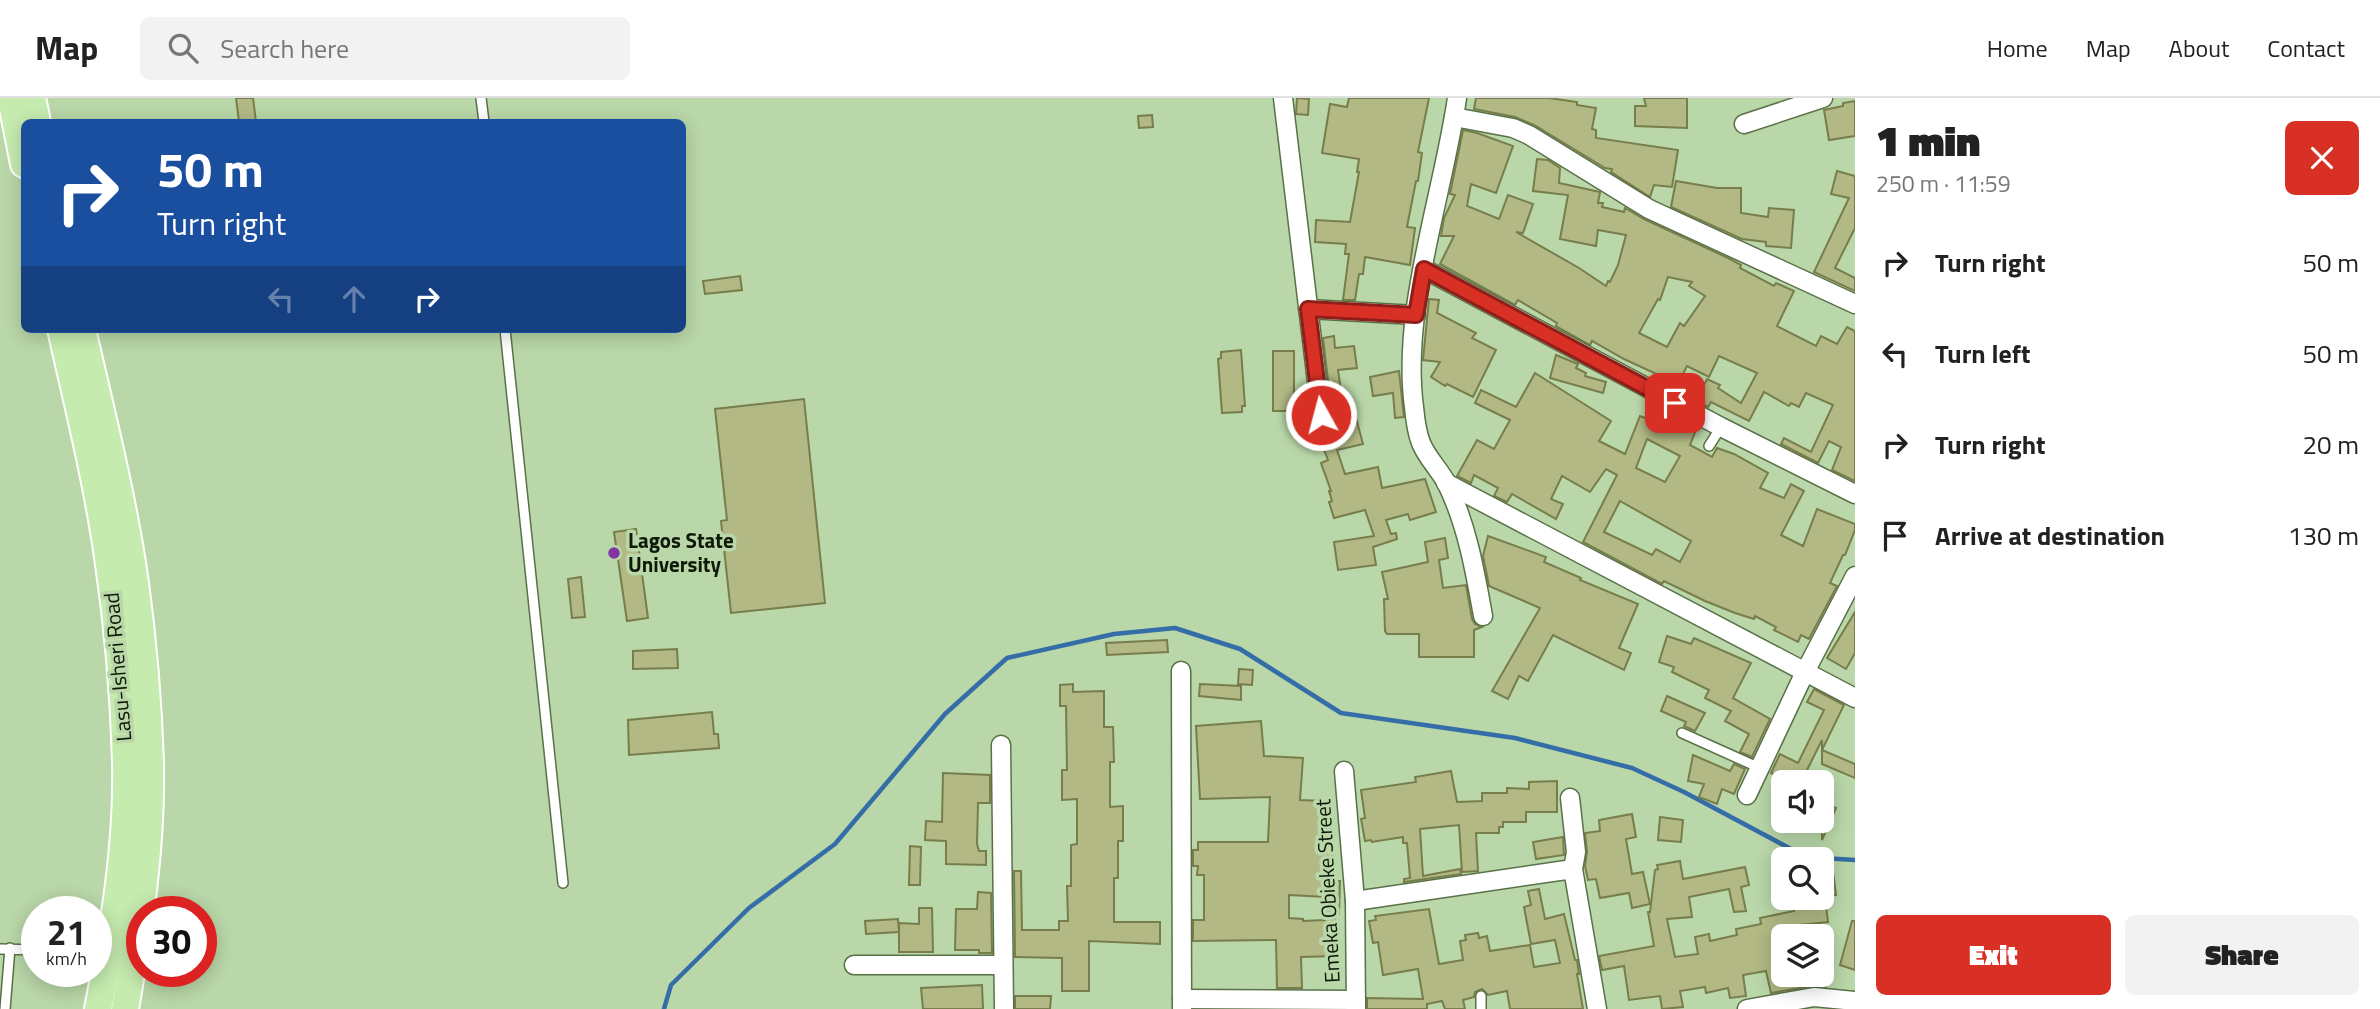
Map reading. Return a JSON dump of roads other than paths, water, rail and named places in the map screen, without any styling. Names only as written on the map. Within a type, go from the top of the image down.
[{"type":"main road","points":[[11,98],[21,149]]},
{"type":"main road","points":[[32,98],[36,119]]},
{"type":"main road","name":"Lasu-Isheri Road","points":[[62,333],[93,472],[108,555],[120,676],[126,763],[119,886],[112,915]]},
{"type":"main road","name":"Lasu-Isheri Road","points":[[83,333],[113,466],[135,581],[148,718],[150,765],[143,886],[125,1009]]},
{"type":"main road","name":"Lasu-Isheri Road","points":[[98,1009],[100,987]]},
{"type":"street","points":[[1283,98],[1321,415]]},
{"type":"street","points":[[1457,98],[1424,269],[1410,368],[1421,443],[1446,484],[1472,555],[1483,616]]},
{"type":"street","points":[[1744,124],[1824,98]]},
{"type":"street","points":[[1454,117],[1513,128],[1529,135],[1649,209],[1855,304]]},
{"type":"street","points":[[1424,269],[1721,427],[1855,494]]},
{"type":"street","points":[[1308,309],[1416,315]]},
{"type":"street","points":[[1446,484],[1855,698]]},
{"type":"street","points":[[1747,794],[1805,672],[1855,576]]},
{"type":"street","points":[[1181,671],[1182,1004],[1356,1004]]},
{"type":"street","points":[[1001,744],[1004,1009]]},
{"type":"street","name":"Emeka Obieke Street","points":[[1344,771],[1355,901],[1356,1004]]},
{"type":"street","points":[[1570,798],[1576,852],[1573,870],[1597,1009]]},
{"type":"street","points":[[1355,901],[1573,870]]},
{"type":"street","points":[[854,965],[1003,965]]},
{"type":"street","points":[[1748,1009],[1814,998],[1855,1001]]},
{"type":"lane","points":[[481,98],[484,119]]},
{"type":"lane","points":[[505,333],[563,883]]},
{"type":"lane","points":[[1709,446],[1721,427]]},
{"type":"lane","points":[[1682,733],[1760,768]]},
{"type":"lane","points":[[5,1009],[10,948]]},
{"type":"lane","points":[[0,949],[21,949]]},
{"type":"lane","points":[[1481,996],[1481,1009]]},
{"type":"waterway","points":[[664,1009],[671,985],[749,908],[835,844],[945,714],[1007,658],[1114,634],[1175,628],[1240,649],[1341,713],[1515,738],[1632,768],[1684,792],[1806,857],[1855,860]]},
{"type":"place","name":"Lagos State University","points":[[614,553]]}]
